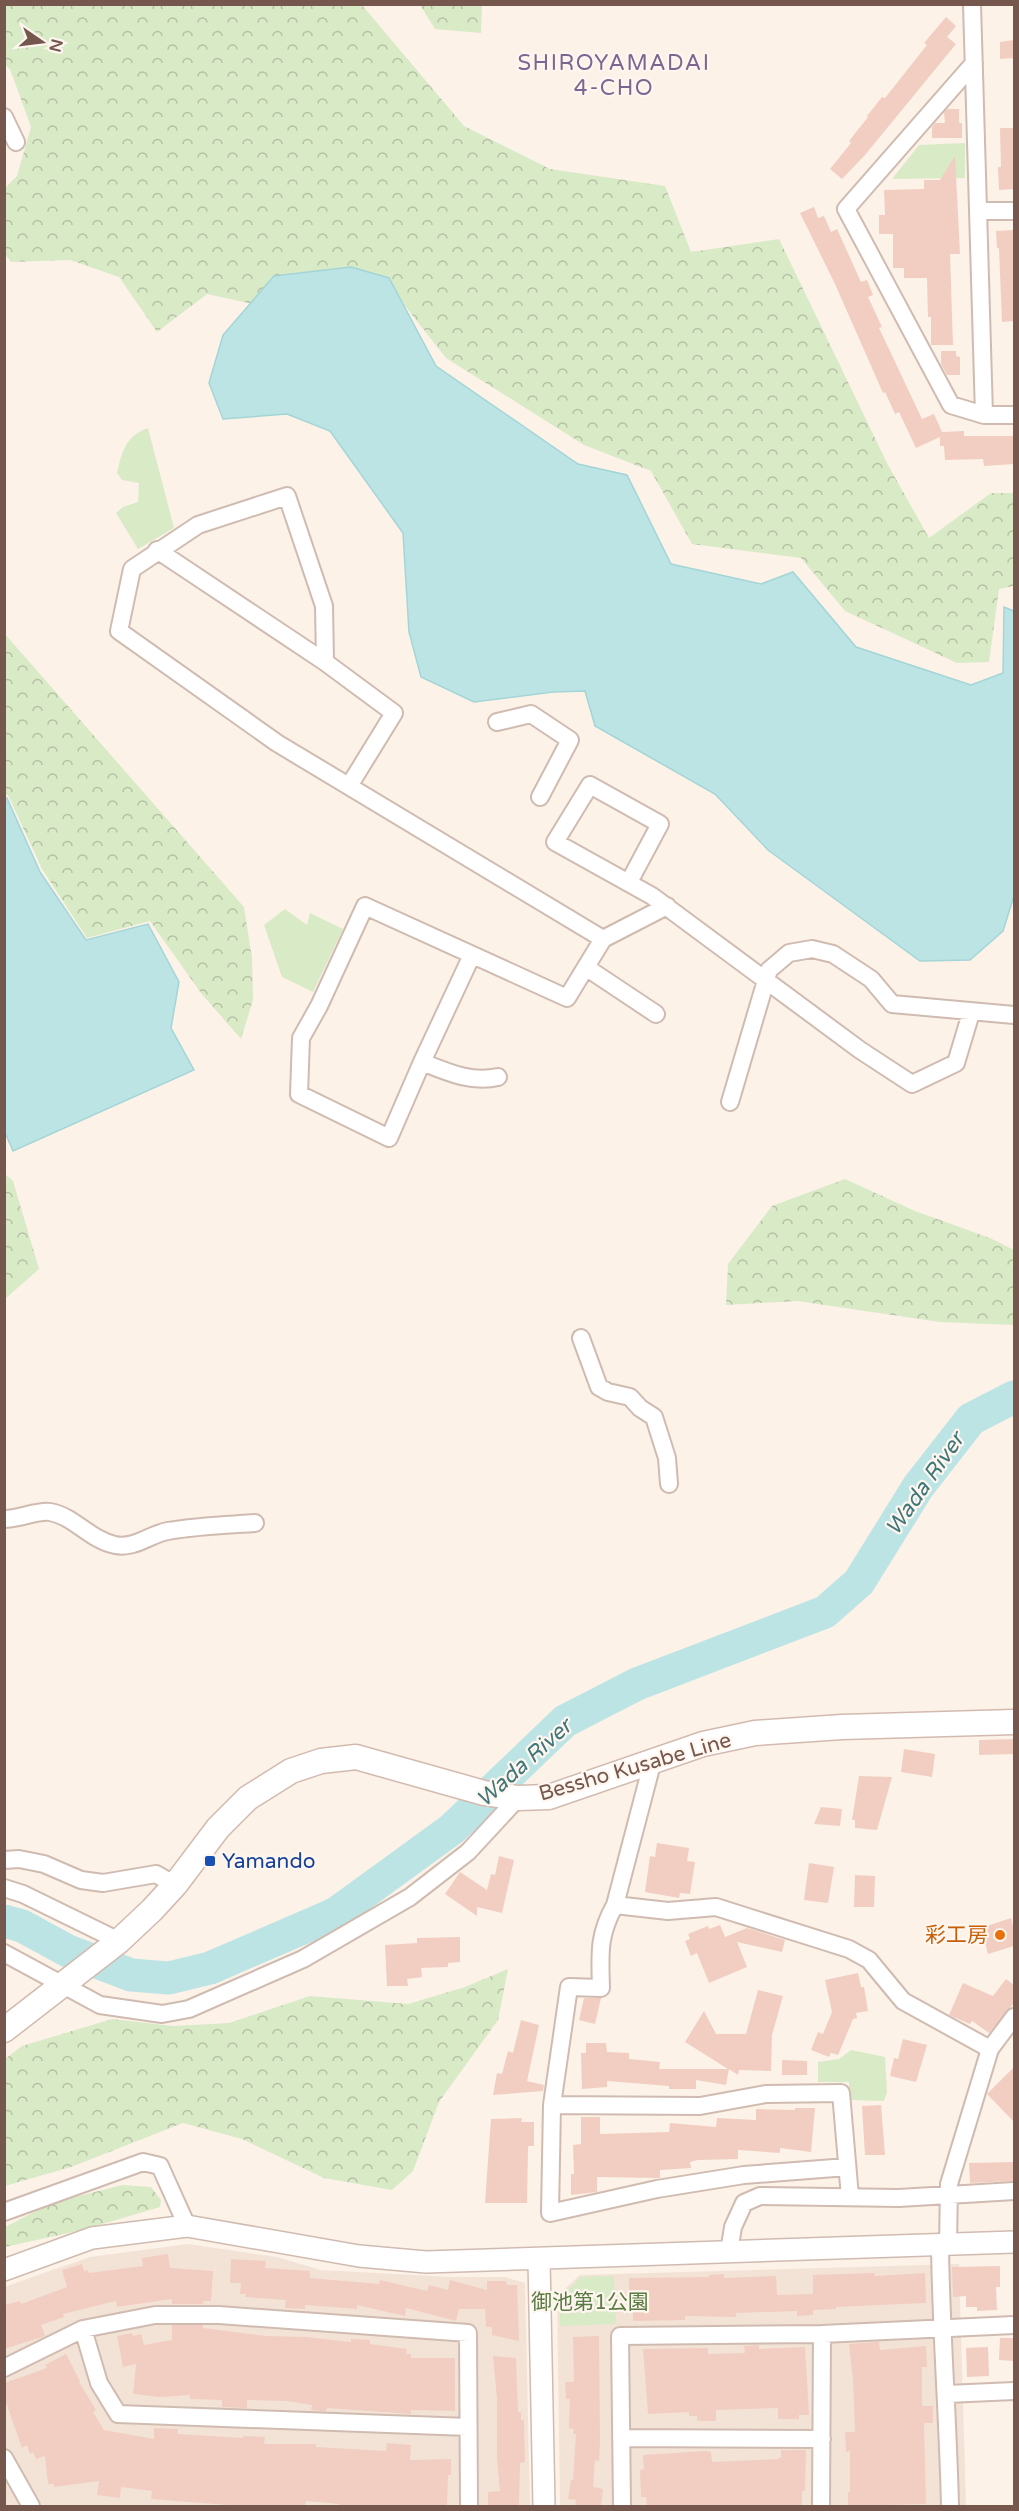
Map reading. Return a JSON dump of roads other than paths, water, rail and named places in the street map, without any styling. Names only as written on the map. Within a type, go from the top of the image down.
[{"type":"main road","name":"Bessho Kusabe Line","points":[[4,2030],[116,1943],[152,1910],[175,1885],[218,1828],[248,1798],[291,1771],[321,1761],[356,1757],[484,1793],[513,1798],[549,1797],[703,1744],[755,1733],[842,1727],[1014,1722]]},
{"type":"street","points":[[972,4],[984,415]]},
{"type":"street","points":[[974,63],[846,208],[951,405],[984,415],[1014,415]]},
{"type":"street","points":[[4,117],[16,142]]},
{"type":"street","points":[[978,211],[1014,210]]},
{"type":"street","points":[[325,662],[324,606],[286,496],[198,525],[157,550],[132,569],[119,631],[277,743],[603,939]]},
{"type":"street","points":[[157,550],[325,662],[394,712],[349,786]]},
{"type":"street","points":[[497,722],[531,714],[570,740],[540,797]]},
{"type":"street","points":[[629,882],[660,824],[590,785],[555,842],[629,882],[667,906],[860,1050],[912,1084],[956,1063],[971,1013]]},
{"type":"street","points":[[472,955],[388,1138],[299,1094],[301,1038],[319,1006],[365,906],[567,998],[603,939],[667,906]]},
{"type":"street","points":[[730,1102],[769,970],[789,953],[812,949],[833,954],[871,979],[892,1004],[971,1013],[1014,1015]]},
{"type":"street","points":[[587,968],[656,1014]]},
{"type":"street","points":[[422,1062],[459,1077],[490,1079],[498,1077]]},
{"type":"street","points":[[581,1338],[599,1387],[608,1392],[630,1397],[640,1408],[654,1417],[667,1458],[669,1484]]},
{"type":"street","points":[[4,1519],[17,1519],[47,1512],[66,1517],[88,1534],[116,1545],[134,1544],[165,1532],[255,1523]]},
{"type":"street","points":[[653,1760],[615,1905],[605,1923],[600,1944],[601,1988],[569,1987],[552,2105],[550,2213],[657,2189],[744,2175],[847,2167]]},
{"type":"street","points":[[4,1953],[63,1983],[99,2005],[162,2014],[189,2009],[303,1959],[410,1897],[468,1852],[513,1798]]},
{"type":"street","points":[[4,1860],[19,1859],[44,1864],[81,1880],[103,1883],[156,1874],[175,1885]]},
{"type":"street","points":[[4,1888],[23,1894],[116,1943]]},
{"type":"street","points":[[615,1905],[668,1911],[716,1907],[849,1949],[869,1960],[903,2001],[990,2049]]},
{"type":"street","points":[[950,2506],[947,2394],[941,2327],[949,2184],[990,2049],[1014,2017]]},
{"type":"street","points":[[552,2105],[700,2106],[766,2094],[841,2093],[849,2197]]},
{"type":"street","points":[[4,2212],[143,2162],[160,2166],[187,2226]]},
{"type":"street","points":[[729,2252],[733,2227],[744,2203],[760,2196],[899,2198],[1014,2191]]},
{"type":"street","points":[[4,2270],[92,2238],[187,2226],[359,2256],[426,2262],[539,2260],[1014,2242]]},
{"type":"street","points":[[539,2260],[544,2506]]},
{"type":"street","points":[[4,2368],[84,2329],[155,2315],[219,2315],[468,2333],[469,2506]]},
{"type":"street","points":[[622,2506],[620,2336],[822,2334],[1014,2325]]},
{"type":"street","points":[[84,2329],[99,2383],[118,2414],[468,2427]]},
{"type":"street","points":[[821,2506],[822,2334]]},
{"type":"street","points":[[947,2394],[1014,2391]]},
{"type":"street","points":[[621,2438],[822,2439]]},
{"type":"street","points":[[4,2458],[31,2506]]},
{"type":"water","points":[[351,267],[389,278],[436,366],[578,464],[627,475],[671,564],[761,584],[793,572],[856,647],[971,685],[1003,673],[1004,607],[1014,611],[1014,896],[1003,931],[970,960],[920,961],[768,850],[715,794],[595,726],[585,691],[553,692],[474,702],[421,677],[409,632],[403,533],[330,431],[287,414],[223,419],[209,383],[223,335],[274,276]]},
{"type":"water","points":[[5,798],[7,798],[40,872],[86,940],[148,924],[179,982],[171,1028],[194,1070],[13,1151],[4,1130]]},
{"type":"waterway","name":"Wada River","points":[[4,1921],[22,1926],[68,1951],[131,1975],[169,1978],[210,1968],[335,1914],[452,1829],[565,1721],[637,1684],[825,1612],[859,1582],[918,1487],[971,1419],[1014,1397]]},
{"type":"place","name":"Yamando","points":[[210,1861]]},
{"type":"place","name":"彩工房","points":[[1000,1935]]},
{"type":"district","name":"SHIROYAMADAI 4-CHO","points":[[614,76]]},
{"type":"park label","name":"御池第1公園","points":[[590,2302]]}]
